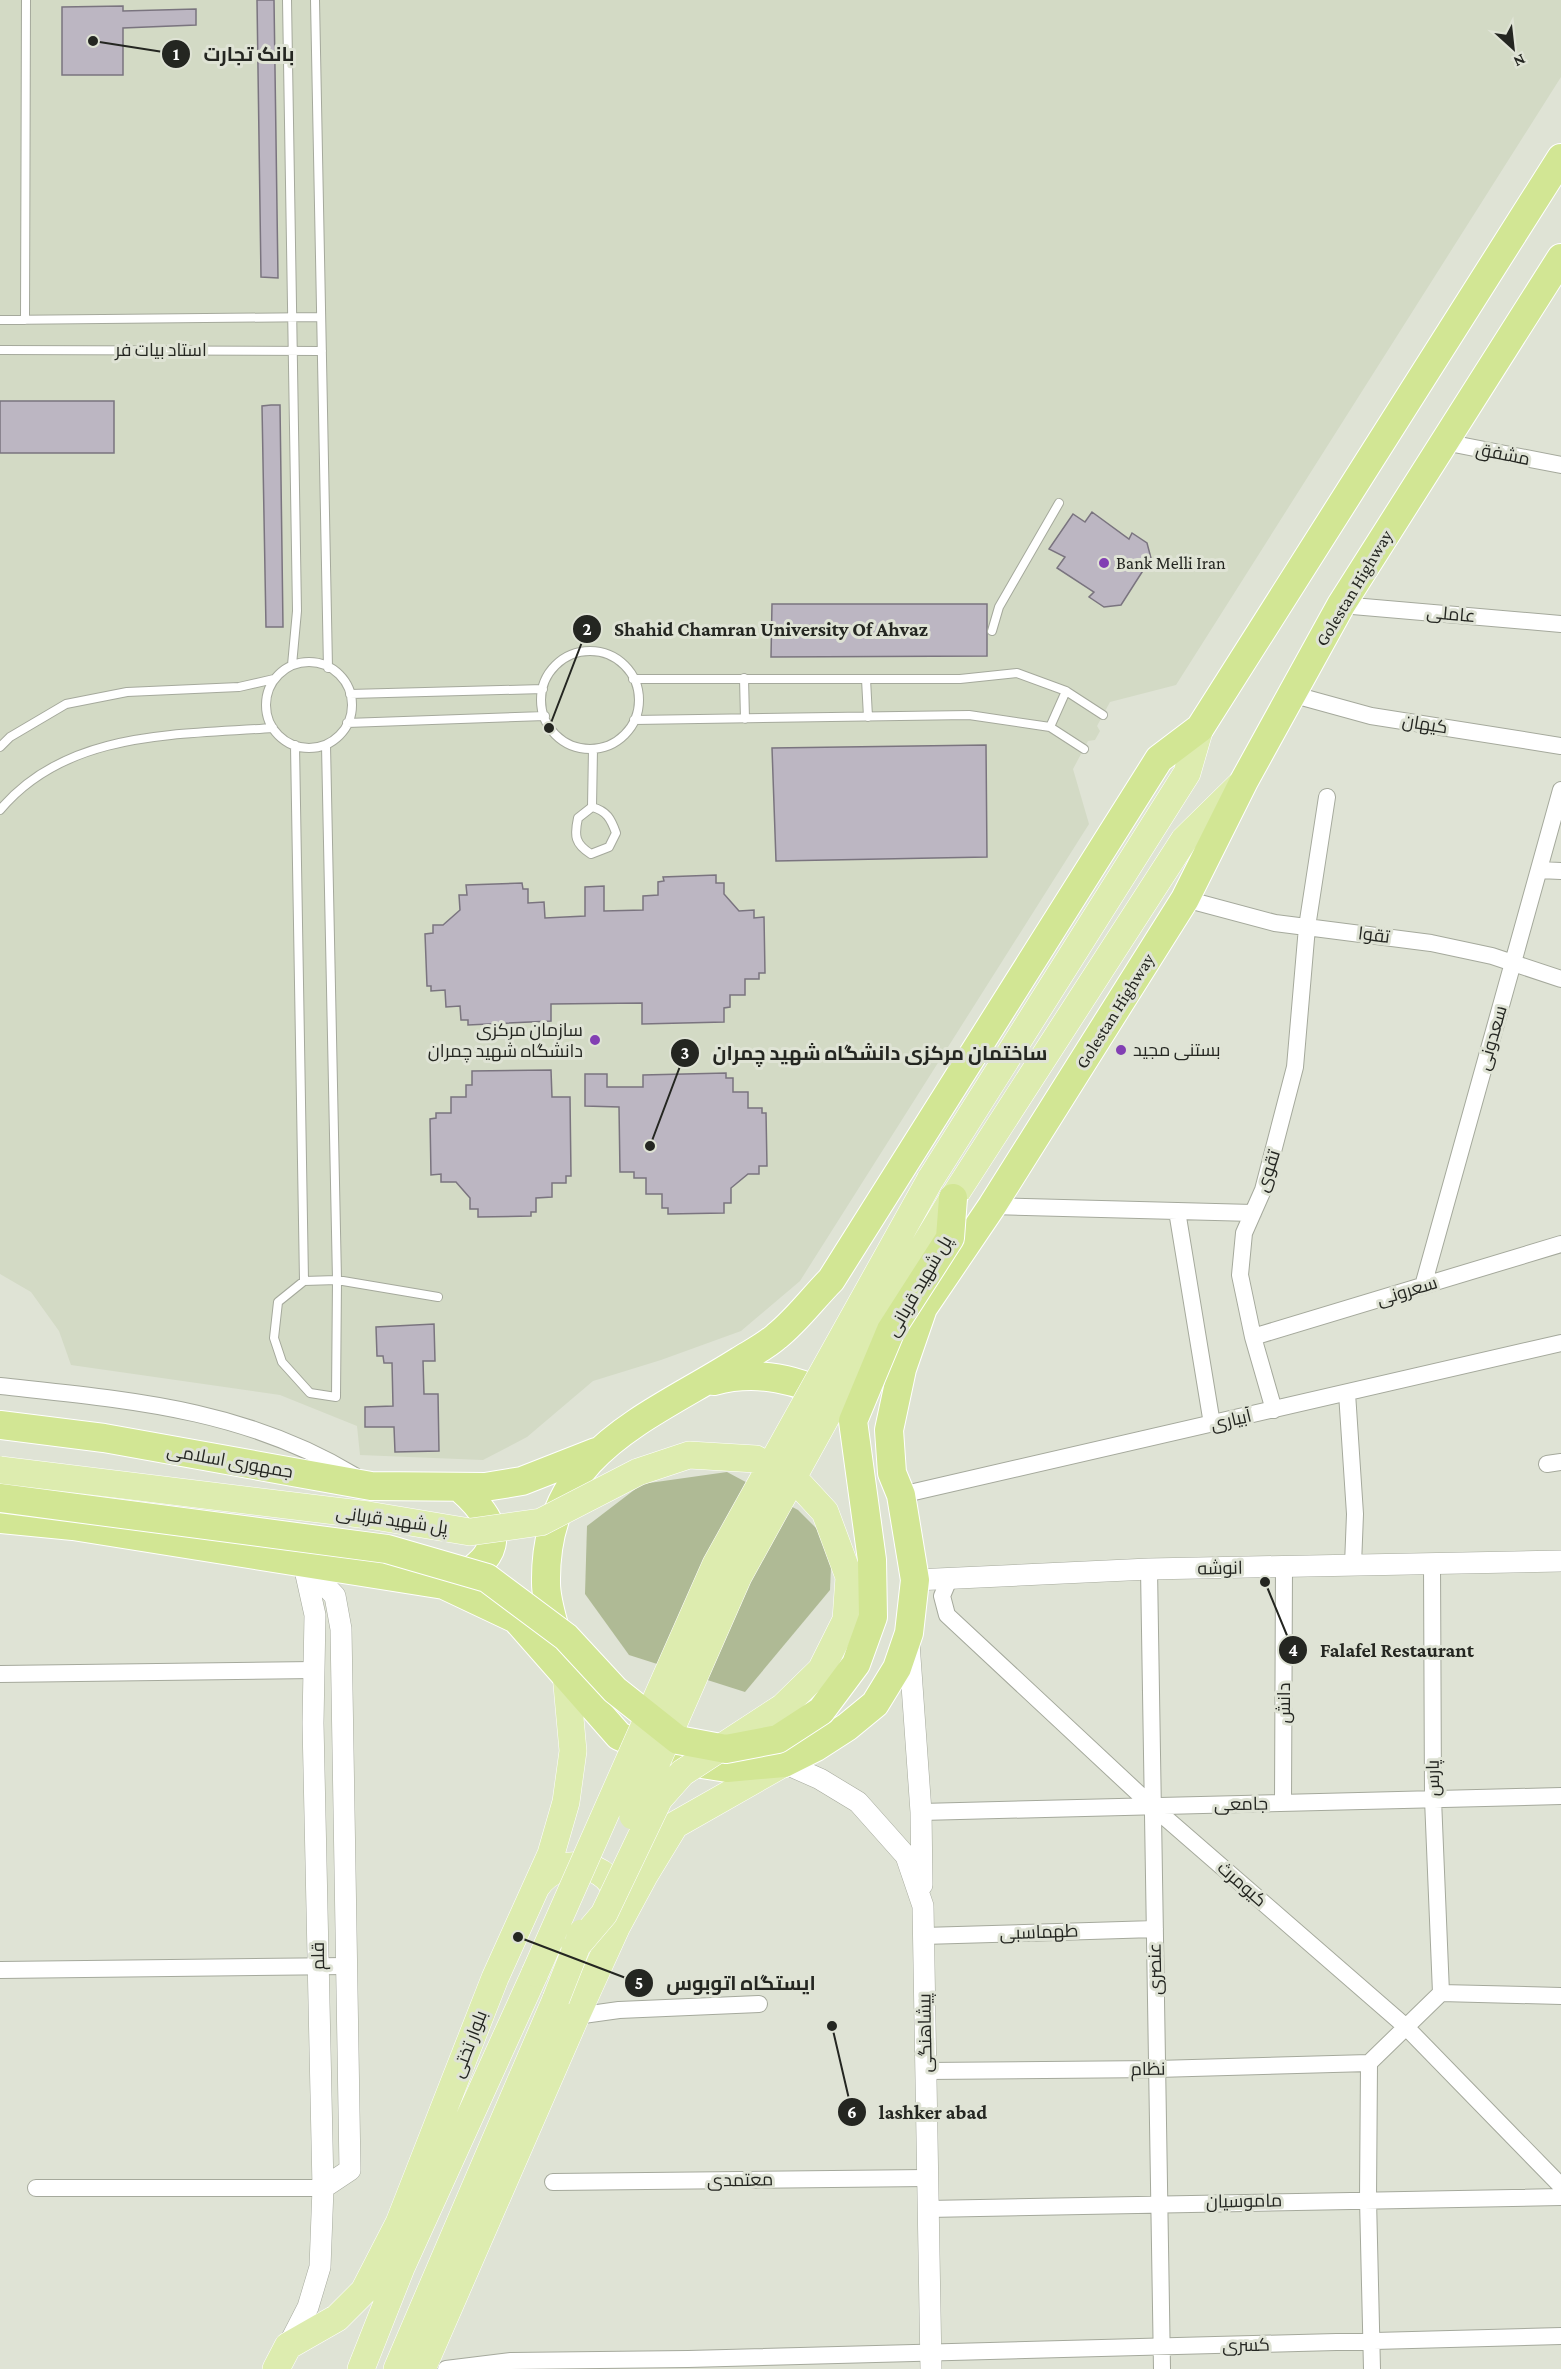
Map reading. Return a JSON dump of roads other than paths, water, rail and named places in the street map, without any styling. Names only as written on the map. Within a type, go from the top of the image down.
[{"type":"highway","points":[[566,1674],[546,1585],[549,1540],[564,1495],[596,1452],[628,1427],[702,1385],[777,1336],[831,1280],[1159,759],[1200,728],[1561,158]]},
{"type":"highway","name":"Golestan Highway","points":[[784,1763],[816,1748],[875,1704],[897,1668],[909,1633],[915,1580],[896,1484],[889,1430],[902,1369],[923,1308],[992,1206],[1185,899],[1244,781],[1341,605],[1561,258]]},
{"type":"highway","name":"پل شهید قربانی","points":[[0,1498],[387,1550],[487,1578],[566,1638],[615,1690],[678,1740],[726,1749],[778,1739],[821,1711],[856,1664],[873,1617],[872,1560],[854,1422],[891,1330],[950,1238],[953,1198]]},
{"type":"highway","points":[[702,1385],[720,1379],[758,1376],[796,1383],[813,1389],[830,1398],[861,1423],[873,1438],[896,1484]]},
{"type":"highway","name":"جمهوری اسلامی","points":[[0,1425],[104,1438],[371,1486],[460,1488],[522,1481],[596,1452]]},
{"type":"highway","points":[[444,1585],[461,1579],[471,1571],[484,1560],[493,1545],[492,1526],[478,1504],[460,1488]]},
{"type":"highway","points":[[0,1519],[73,1526],[444,1585],[516,1619],[619,1736],[671,1759],[727,1768],[784,1763]]},
{"type":"main road","points":[[361,2369],[401,2268],[535,1973],[716,1564],[930,1180],[1187,773],[1200,728]]},
{"type":"main road","points":[[953,1198],[1184,840],[1244,781]]},
{"type":"main road","name":"پل شهید قربانی","points":[[397,2369],[575,1948],[738,1576],[882,1317],[953,1198]]},
{"type":"main road","name":"پل شهید قربانی","points":[[0,1470],[368,1515],[470,1532],[541,1522],[638,1472],[689,1455],[756,1460],[801,1486],[825,1512],[849,1577],[846,1620],[821,1670],[783,1707],[682,1773],[659,1799],[604,1914],[575,1948]]},
{"type":"main road","name":"بلوار تختی","points":[[282,2357],[337,2318],[364,2291],[399,2223],[495,1978],[551,1854],[567,1802],[573,1751],[566,1674]]},
{"type":"main road","points":[[422,2369],[617,1926],[675,1825],[784,1763]]},
{"type":"main road","points":[[533,1892],[547,1875],[566,1865],[587,1866],[597,1870],[606,1876],[617,1894],[617,1926]]},
{"type":"street","name":"مشفق","points":[[1444,442],[1561,465]]},
{"type":"street","name":"عاملی","points":[[1341,605],[1561,624]]},
{"type":"street","name":"کیهان","points":[[1291,694],[1371,716],[1561,746]]},
{"type":"street","name":"سعدونی","points":[[1423,1286],[1561,790]]},
{"type":"street","name":"تقوی","points":[[1274,1410],[1253,1337],[1240,1275],[1244,1233],[1263,1190],[1280,1132],[1295,1066],[1307,927],[1327,797]]},
{"type":"street","points":[[1539,870],[1561,871]]},
{"type":"street","name":"تقوا","points":[[1185,899],[1275,923],[1431,943],[1513,962],[1561,979]]},
{"type":"street","points":[[992,1206],[1253,1213]]},
{"type":"street","points":[[1177,1211],[1212,1424]]},
{"type":"street","name":"سعرونی","points":[[1253,1337],[1561,1245]]},
{"type":"street","name":"آبیاری","points":[[896,1484],[1212,1424],[1561,1343]]},
{"type":"street","points":[[0,1386],[151,1403],[262,1430],[328,1460],[371,1486]]},
{"type":"street","points":[[1347,1393],[1356,1514],[1353,1565]]},
{"type":"street","name":"انوشه","points":[[915,1580],[1149,1569],[1561,1560]]},
{"type":"street","points":[[36,2188],[323,2188],[350,2170],[341,1629],[335,1596],[303,1561]]},
{"type":"street","name":"قلم","points":[[282,2357],[308,2307],[320,2267],[323,2188],[318,1967],[315,1615],[303,1561]]},
{"type":"street","name":"پارس","points":[[1432,1563],[1433,1799],[1441,1993]]},
{"type":"street","name":"دانش","points":[[1283,1803],[1284,1566]]},
{"type":"street","name":"عنصری","points":[[1149,1569],[1162,2369]]},
{"type":"street","name":"کیومرث","points":[[950,1577],[942,1596],[947,1615],[1153,1807],[1405,2026],[1561,2186]]},
{"type":"street","points":[[909,1633],[921,1812],[923,1906]]},
{"type":"street","points":[[0,1674],[314,1670]]},
{"type":"street","name":"پیشاهنگی","points":[[784,1763],[820,1779],[858,1802],[906,1856],[923,1906],[931,2360]]},
{"type":"street","name":"جامعی","points":[[921,1812],[1561,1796]]},
{"type":"street","name":"طهماسبی","points":[[923,1936],[1155,1929]]},
{"type":"street","points":[[0,1970],[347,1966]]},
{"type":"street","points":[[1372,2369],[1368,2199],[1369,2062],[1441,1993],[1561,1996]]},
{"type":"street","points":[[576,2016],[619,2010],[759,2004]]},
{"type":"street","name":"نظام","points":[[926,2071],[1157,2069],[1369,2062]]},
{"type":"street","name":"معتمدی","points":[[553,2182],[927,2178]]},
{"type":"street","name":"ماموسیان","points":[[928,2209],[1561,2197]]},
{"type":"street","name":"کسری","points":[[446,2369],[511,2361],[931,2360],[1161,2347],[1372,2343],[1561,2336]]},
{"type":"lane","points":[[25,320],[26,0]]},
{"type":"lane","points":[[287,0],[297,611],[292,665]]},
{"type":"lane","points":[[315,0],[328,668]]},
{"type":"lane","name":"استاد بیات فر","points":[[0,320],[321,317]]},
{"type":"lane","name":"استاد بیات فر","points":[[0,350],[322,351]]},
{"type":"lane","points":[[992,631],[999,607],[1059,503]]},
{"type":"lane","points":[[581,652],[605,653],[625,665],[633,679],[638,685],[639,709],[629,730],[611,745],[593,749],[565,743],[548,726],[541,704],[543,689],[545,680],[560,662],[581,652]]},
{"type":"lane","points":[[0,747],[10,737],[66,704],[127,692],[238,687],[274,679],[292,665],[314,662],[336,671],[349,688],[352,711],[344,732],[326,746],[303,749],[282,740],[269,722],[266,700],[274,679]]},
{"type":"lane","points":[[633,679],[960,678],[1017,673],[1066,691],[1103,715]]},
{"type":"lane","points":[[744,678],[746,718]]},
{"type":"lane","points":[[866,679],[868,717]]},
{"type":"lane","points":[[350,694],[543,689]]},
{"type":"lane","points":[[1050,727],[1066,691]]},
{"type":"lane","points":[[634,720],[969,715],[1050,727],[1084,749]]},
{"type":"lane","points":[[347,723],[545,716]]},
{"type":"lane","points":[[0,810],[51,766],[100,746],[176,735],[273,728]]},
{"type":"lane","points":[[295,745],[304,1281]]},
{"type":"lane","points":[[326,746],[337,1280],[336,1397],[310,1393],[282,1362],[274,1338],[278,1302],[304,1281],[337,1280],[438,1297]]},
{"type":"lane","points":[[592,807],[593,749]]},
{"type":"lane","points":[[592,807],[602,810],[607,815],[616,833],[609,847],[591,854],[579,847],[574,834],[578,818],[592,807]]},
{"type":"place","name":"بانک تجارت","points":[[93,41]]},
{"type":"place","name":"Bank Melli Iran","points":[[1104,563]]},
{"type":"place","name":"Shahid Chamran University Of Ahvaz","points":[[549,728]]},
{"type":"place","name":"سازمان مرکزی دانشگاه شهید چمران","points":[[595,1040]]},
{"type":"place","name":"بستنی مجید","points":[[1121,1050]]},
{"type":"place","name":"ساختمان مرکزی دانشگاه شهید چمران","points":[[650,1146]]},
{"type":"place","name":"Falafel Restaurant","points":[[1265,1582]]},
{"type":"place","name":"ايستگاه اتوبوس","points":[[518,1937]]},
{"type":"place","name":"lashker abad","points":[[832,2026]]}]
